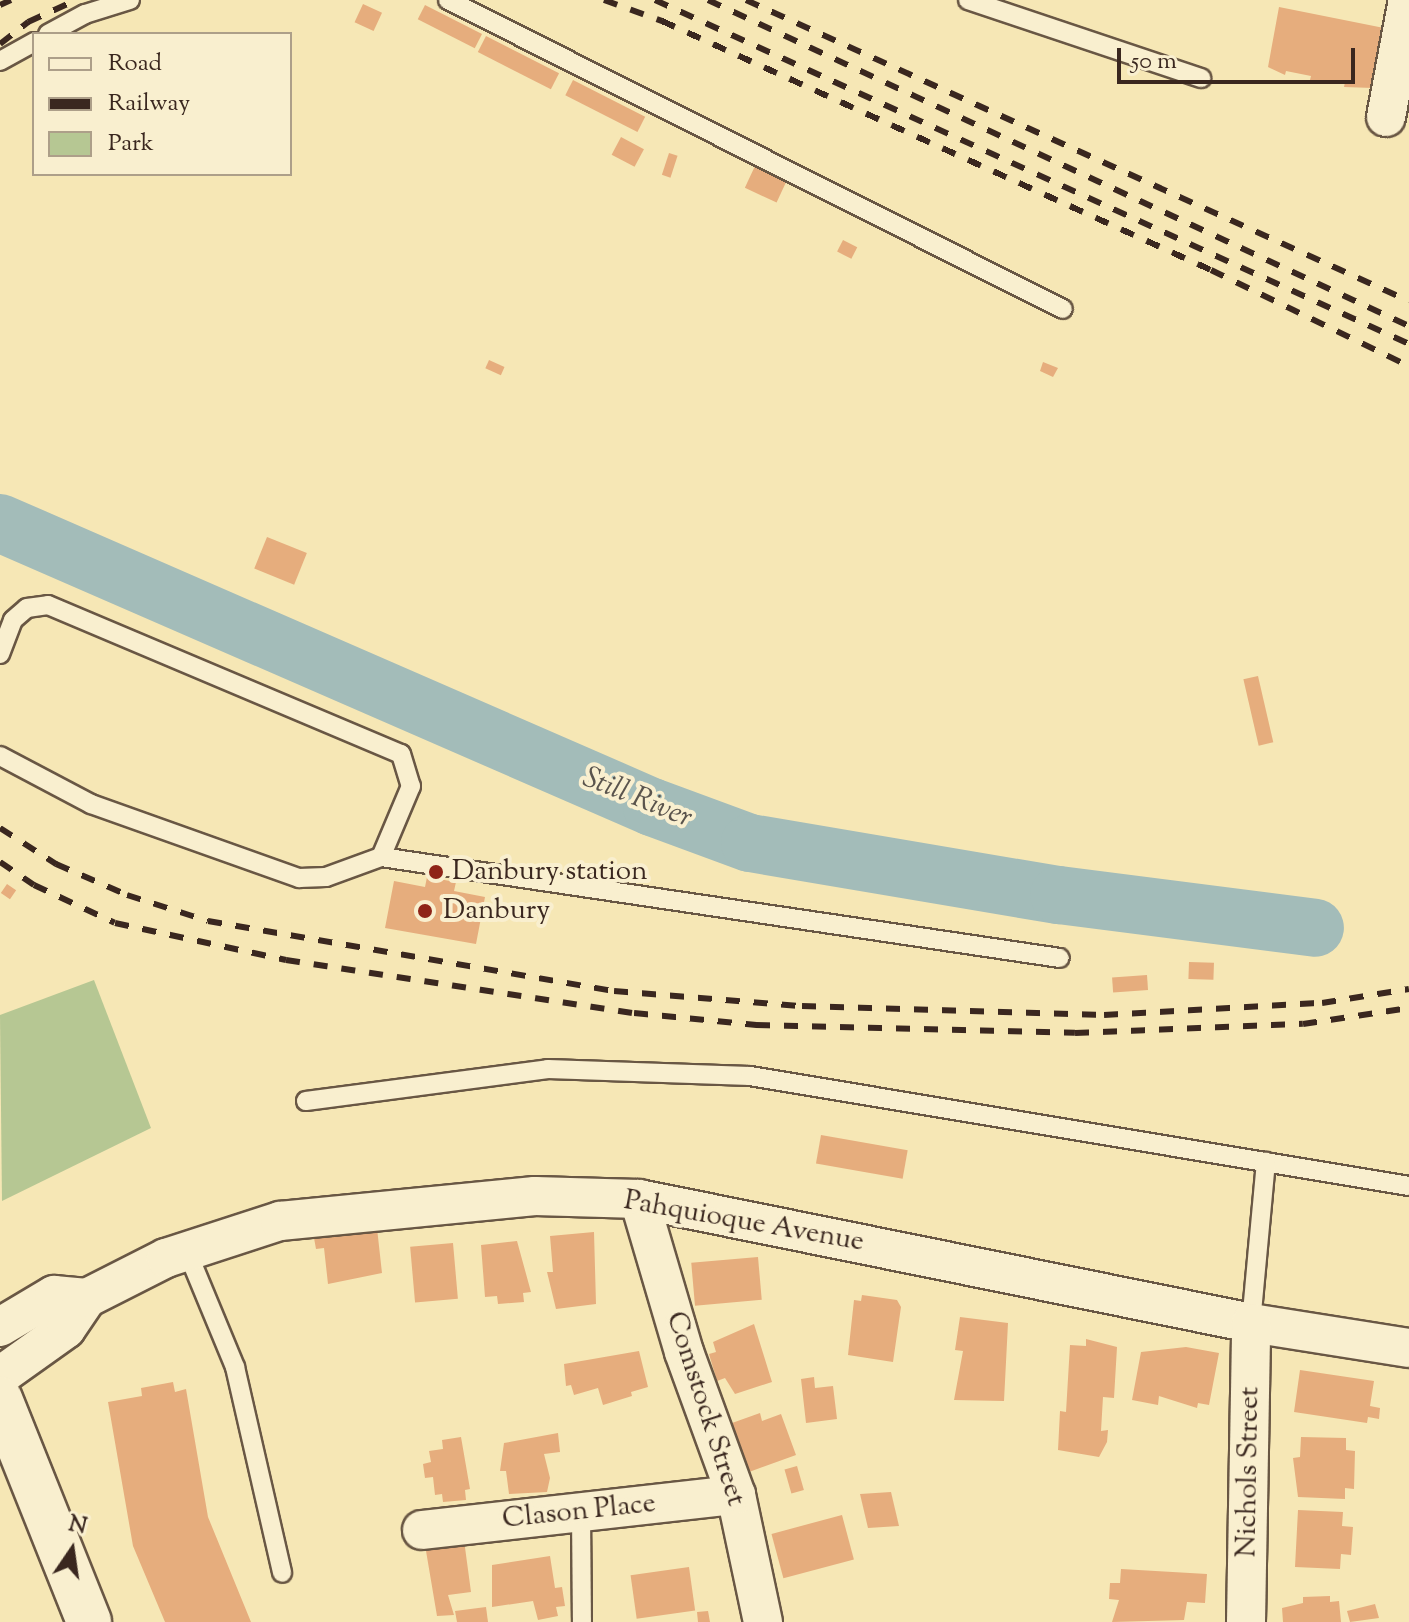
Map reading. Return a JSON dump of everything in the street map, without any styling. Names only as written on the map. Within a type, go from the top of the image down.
[{"type":"street","points":[[1398,119],[1408,0]]},
{"type":"street","name":"Pahquioque Avenue","points":[[0,1327],[54,1295],[87,1298],[187,1251],[280,1221],[535,1196],[639,1199],[1251,1323],[1409,1348]]},
{"type":"street","name":"Comstock Street","points":[[639,1199],[684,1352],[736,1495],[763,1622]]},
{"type":"street","name":"Pahquioque Avenue","points":[[0,1376],[66,1329],[87,1298]]},
{"type":"street","name":"Nichols Street","points":[[1246,1622],[1251,1323]]},
{"type":"street","points":[[0,1399],[89,1622]]},
{"type":"street","name":"Clason Place","points":[[422,1530],[736,1495]]},
{"type":"lane","points":[[52,32],[85,14],[130,0]]},
{"type":"lane","points":[[448,0],[1063,309]]},
{"type":"lane","points":[[968,0],[1201,78]]},
{"type":"lane","points":[[0,61],[32,43]]},
{"type":"lane","points":[[0,654],[13,620],[27,608],[48,605],[401,754],[411,786],[381,857]]},
{"type":"lane","points":[[0,756],[91,804],[299,878],[339,874],[381,857],[1060,958]]},
{"type":"lane","points":[[306,1101],[548,1069],[750,1076],[1409,1186]]},
{"type":"lane","points":[[1251,1323],[1266,1162]]},
{"type":"lane","points":[[187,1251],[235,1367],[282,1573]]},
{"type":"lane","points":[[581,1513],[582,1622]]},
{"type":"green space","points":[[94,980],[151,1128],[2,1201],[0,1015]]},
{"type":"building","points":[[363,4],[382,13],[374,31],[355,22]]},
{"type":"building","points":[[425,5],[482,34],[475,48],[418,19]]},
{"type":"building","points":[[1279,7],[1384,28],[1373,88],[1344,87],[1345,82],[1310,80],[1311,76],[1286,71],[1285,75],[1268,67]]},
{"type":"building","points":[[486,36],[559,73],[551,89],[478,52]]},
{"type":"building","points":[[573,80],[645,117],[637,132],[565,95]]},
{"type":"building","points":[[621,137],[644,149],[635,167],[612,155]]},
{"type":"building","points":[[669,153],[678,156],[670,178],[662,175]]},
{"type":"building","points":[[755,166],[787,181],[777,203],[745,188]]},
{"type":"building","points":[[843,240],[857,247],[851,259],[837,252]]},
{"type":"building","points":[[489,360],[505,367],[501,375],[485,368]]},
{"type":"building","points":[[1043,362],[1058,368],[1053,377],[1040,371]]},
{"type":"building","points":[[267,537],[307,553],[294,585],[254,569]]},
{"type":"building","points":[[1258,676],[1273,742],[1259,746],[1243,679]]},
{"type":"building","name":"Danbury","points":[[427,877],[456,882],[454,891],[485,897],[476,944],[385,928],[394,881],[425,887]]},
{"type":"building","points":[[7,884],[16,890],[10,899],[1,893]]},
{"type":"building","points":[[1189,962],[1214,963],[1213,980],[1188,979]]},
{"type":"building","points":[[1147,975],[1148,990],[1113,992],[1112,977]]},
{"type":"building","points":[[821,1135],[908,1150],[903,1179],[816,1164]]},
{"type":"building","points":[[312,1227],[377,1228],[382,1273],[328,1284],[324,1248],[316,1249]]},
{"type":"building","points":[[594,1232],[596,1304],[556,1309],[547,1272],[553,1272],[550,1236]]},
{"type":"building","points":[[517,1241],[531,1292],[523,1293],[524,1302],[498,1304],[497,1296],[485,1297],[481,1245]]},
{"type":"building","points":[[453,1243],[458,1299],[415,1303],[410,1247]]},
{"type":"building","points":[[758,1257],[762,1300],[695,1306],[691,1263]]},
{"type":"building","points":[[862,1295],[897,1300],[901,1307],[893,1362],[848,1355],[854,1300],[861,1301]]},
{"type":"building","points":[[960,1317],[1008,1323],[1004,1401],[954,1400],[963,1351],[955,1350]]},
{"type":"building","points":[[754,1324],[772,1382],[735,1394],[725,1378],[717,1381],[709,1354],[716,1352],[713,1342]]},
{"type":"building","points":[[1086,1339],[1117,1347],[1114,1398],[1103,1397],[1101,1431],[1108,1430],[1107,1442],[1099,1457],[1058,1450],[1060,1411],[1066,1412],[1070,1345],[1086,1346]]},
{"type":"building","points":[[1186,1347],[1219,1353],[1209,1405],[1198,1403],[1197,1408],[1159,1396],[1158,1405],[1132,1400],[1141,1352]]},
{"type":"building","points":[[639,1351],[648,1387],[631,1392],[632,1396],[603,1405],[598,1388],[574,1395],[571,1385],[566,1386],[564,1364]]},
{"type":"building","points":[[1300,1370],[1374,1381],[1370,1406],[1380,1408],[1379,1419],[1368,1417],[1367,1423],[1294,1412]]},
{"type":"building","points":[[814,1377],[815,1388],[833,1386],[837,1419],[806,1423],[801,1379]]},
{"type":"building","points":[[173,1382],[175,1392],[186,1389],[208,1517],[251,1622],[165,1622],[133,1546],[108,1402],[142,1396],[141,1388]]},
{"type":"building","points":[[760,1413],[762,1421],[781,1414],[796,1455],[749,1472],[732,1423]]},
{"type":"building","points":[[558,1433],[560,1452],[544,1454],[550,1478],[547,1492],[509,1494],[506,1471],[500,1471],[504,1443]]},
{"type":"building","points":[[461,1437],[470,1489],[465,1490],[466,1500],[443,1502],[442,1494],[435,1495],[433,1477],[425,1478],[423,1464],[431,1462],[429,1451],[443,1449],[442,1440]]},
{"type":"building","points":[[1301,1437],[1346,1438],[1346,1450],[1355,1451],[1354,1489],[1345,1488],[1345,1499],[1298,1497],[1293,1458],[1300,1457]]},
{"type":"building","points":[[797,1466],[804,1490],[791,1494],[785,1470]]},
{"type":"building","points":[[891,1492],[899,1526],[868,1528],[860,1494]]},
{"type":"building","points":[[1298,1510],[1343,1512],[1342,1526],[1353,1527],[1351,1555],[1341,1554],[1340,1569],[1295,1567]]},
{"type":"building","points":[[842,1515],[854,1559],[783,1578],[771,1534]]},
{"type":"building","points":[[464,1540],[471,1592],[448,1595],[454,1615],[437,1616],[425,1545]]},
{"type":"building","points":[[550,1556],[555,1588],[562,1587],[565,1606],[556,1607],[558,1616],[538,1620],[533,1601],[492,1607],[492,1565]]},
{"type":"building","points":[[689,1567],[695,1611],[637,1619],[631,1575]]},
{"type":"building","points":[[1121,1569],[1207,1574],[1205,1603],[1187,1602],[1184,1620],[1112,1622],[1119,1600],[1109,1599],[1110,1583],[1120,1583]]},
{"type":"building","points":[[1330,1596],[1330,1602],[1339,1601],[1341,1622],[1283,1622],[1282,1608],[1303,1603],[1303,1597]]},
{"type":"building","points":[[1375,1604],[1379,1618],[1350,1622],[1347,1611]]},
{"type":"building","points":[[486,1607],[488,1622],[457,1622],[455,1611]]},
{"type":"building","points":[[708,1611],[710,1622],[698,1622],[697,1612]]},
{"type":"waterway","name":"Still River","points":[[0,523],[652,807],[750,843],[1059,895],[1315,928]]},
{"type":"railway","points":[[0,5],[11,0]]},
{"type":"railway","points":[[0,44],[28,22],[76,0]]},
{"type":"railway","points":[[604,0],[662,21],[1211,270],[1409,366]]},
{"type":"railway","points":[[655,0],[1409,344]]},
{"type":"railway","points":[[708,0],[1409,326]]},
{"type":"railway","points":[[746,0],[1409,301]]},
{"type":"railway","points":[[0,828],[56,864],[127,895],[208,921],[614,991],[802,1006],[1104,1015],[1322,1003],[1409,989]]},
{"type":"railway","points":[[0,862],[34,885],[115,923],[286,960],[634,1013],[756,1025],[1075,1033],[1303,1024],[1409,1008]]},
{"type":"place","name":"Danbury station","points":[[436,872]]},
{"type":"place","name":"Danbury","points":[[425,911]]}]
